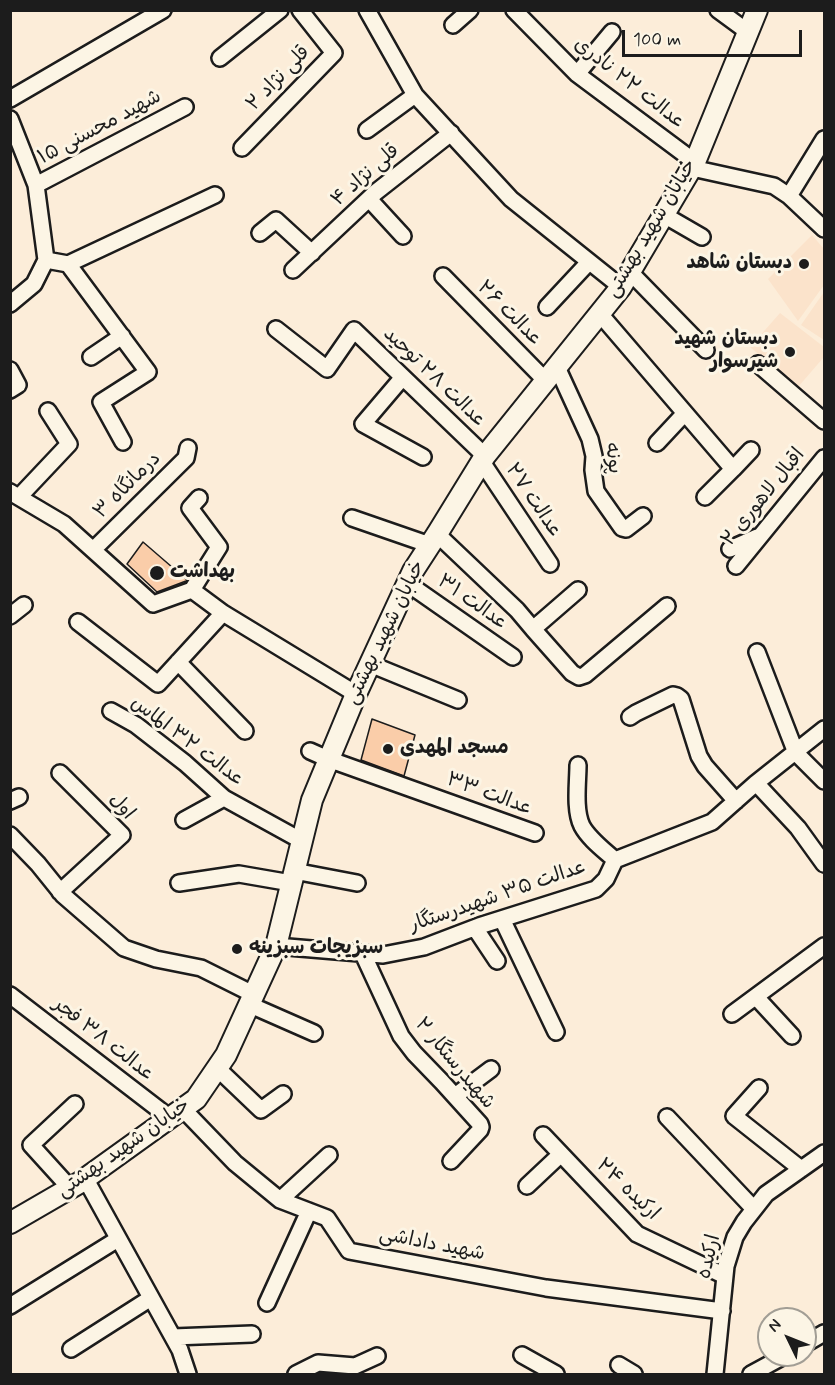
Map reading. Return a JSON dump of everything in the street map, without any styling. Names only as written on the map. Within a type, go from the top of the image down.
[{"type":"main road","name":"خیابان شهید بهشتی","points":[[10,1223],[77,1183],[196,1099],[226,1055],[276,946],[312,800],[356,694],[413,571],[483,459],[600,314],[625,279],[694,165],[757,10]]},
{"type":"street","points":[[10,99],[163,10]]},
{"type":"street","points":[[220,58],[280,10]]},
{"type":"street","name":"قلی نژاد ۲","points":[[242,148],[334,53],[300,10]]},
{"type":"street","points":[[367,10],[415,95],[511,199],[589,262],[625,279],[706,350]]},
{"type":"street","points":[[453,25],[470,10]]},
{"type":"street","name":"عدالت ۲۲ نادری","points":[[514,10],[577,74],[694,165]]},
{"type":"street","points":[[718,10],[748,32]]},
{"type":"street","points":[[577,74],[612,32]]},
{"type":"street","points":[[367,129],[415,95]]},
{"type":"street","name":"شهید محسنی ۱۵","points":[[36,185],[185,107]]},
{"type":"street","points":[[10,118],[36,185],[46,260],[34,284],[10,304]]},
{"type":"street","name":"قلی نژاد ۴","points":[[293,270],[369,199],[451,133]]},
{"type":"street","points":[[789,196],[825,138]]},
{"type":"street","points":[[694,165],[771,185],[789,196],[825,229]]},
{"type":"street","points":[[46,260],[68,264],[215,195]]},
{"type":"street","points":[[369,199],[403,236]]},
{"type":"street","points":[[664,215],[702,237]]},
{"type":"street","points":[[260,233],[276,220],[312,253]]},
{"type":"street","points":[[547,307],[589,262]]},
{"type":"street","points":[[68,264],[148,372],[101,402],[123,442]]},
{"type":"street","name":"عدالت ۲۶","points":[[443,276],[552,374]]},
{"type":"street","points":[[600,314],[733,469]]},
{"type":"street","name":"عدالت ۲۸ توحید","points":[[276,329],[327,369],[354,330],[483,459]]},
{"type":"street","points":[[91,357],[122,336]]},
{"type":"street","points":[[758,364],[825,422]]},
{"type":"street","points":[[10,370],[18,385],[10,390]]},
{"type":"street","name":"پونه","points":[[552,374],[590,439],[594,456],[596,491],[622,528],[626,529],[643,516]]},
{"type":"street","points":[[403,377],[363,424],[423,457]]},
{"type":"street","points":[[48,411],[69,444],[15,494],[64,524],[153,604],[192,590],[219,547],[190,508],[199,498]]},
{"type":"street","points":[[657,443],[686,413]]},
{"type":"street","name":"درمانگاه ۳","points":[[93,550],[186,458],[188,447]]},
{"type":"street","points":[[705,497],[752,450]]},
{"type":"street","name":"اقبال لاهوری ۲","points":[[736,566],[825,458]]},
{"type":"street","name":"عدالت ۲۷","points":[[483,459],[550,564]]},
{"type":"street","points":[[352,518],[434,540],[518,610],[572,673],[579,676],[585,675],[667,606]]},
{"type":"street","points":[[730,549],[760,536]]},
{"type":"street","name":"عدالت ۳۱","points":[[407,583],[513,657]]},
{"type":"street","points":[[192,590],[223,614],[356,694]]},
{"type":"street","points":[[533,629],[578,590]]},
{"type":"street","points":[[10,616],[24,605]]},
{"type":"street","points":[[78,622],[158,684],[223,614]]},
{"type":"street","points":[[757,652],[796,753],[825,781]]},
{"type":"street","points":[[178,662],[245,731]]},
{"type":"street","points":[[370,664],[458,700]]},
{"type":"street","points":[[630,717],[673,695],[681,699],[699,756],[736,801]]},
{"type":"street","name":"عدالت ۳۲ الماس","points":[[111,711],[136,725],[185,763],[224,798],[302,841]]},
{"type":"street","name":"عدالت ۳۵ شهیدرستگار","points":[[276,946],[383,955],[424,947],[596,889],[606,879],[615,860],[707,825],[825,729]]},
{"type":"street","name":"عدالت ۳۳","points":[[310,751],[535,834]]},
{"type":"street","points":[[578,765],[579,818],[586,831],[615,860]]},
{"type":"street","name":"اول","points":[[60,773],[122,835],[60,892]]},
{"type":"street","points":[[756,783],[798,828],[825,864]]},
{"type":"street","points":[[184,820],[224,798]]},
{"type":"street","points":[[10,835],[38,864],[60,892],[124,948],[156,960],[201,968],[251,999],[314,1033]]},
{"type":"street","points":[[179,883],[239,874],[357,883]]},
{"type":"street","points":[[502,919],[556,1032]]},
{"type":"street","points":[[475,928],[497,961]]},
{"type":"street","points":[[732,1014],[825,946]]},
{"type":"street","name":"شهیدرستگار ۲","points":[[363,954],[400,1036],[480,1124],[480,1130],[451,1161]]},
{"type":"street","name":"عدالت ۳۸ فجر","points":[[10,995],[176,1113],[280,1200],[327,1218]]},
{"type":"street","points":[[756,997],[792,1036]]},
{"type":"street","points":[[217,1068],[261,1110],[283,1094]]},
{"type":"street","points":[[455,1096],[491,1069]]},
{"type":"street","points":[[759,1089],[734,1116],[801,1169]]},
{"type":"street","points":[[75,1104],[31,1145],[77,1183],[118,1239],[180,1350],[187,1374]]},
{"type":"street","points":[[668,1117],[754,1209]]},
{"type":"street","name":"ارکیده ۲۴","points":[[543,1135],[637,1234],[725,1276]]},
{"type":"street","name":"ارکیده","points":[[715,1374],[726,1266],[735,1238],[744,1222],[766,1194],[825,1153]]},
{"type":"street","points":[[527,1186],[561,1154]]},
{"type":"street","points":[[280,1200],[329,1155]]},
{"type":"street","points":[[267,1302],[309,1211]]},
{"type":"street","name":"شهید داداشی","points":[[327,1218],[349,1251],[546,1288],[722,1311]]},
{"type":"street","points":[[10,1305],[118,1239]]},
{"type":"street","points":[[70,1349],[151,1298]]},
{"type":"street","points":[[173,1337],[252,1334]]},
{"type":"street","points":[[522,1355],[556,1374]]},
{"type":"street","points":[[296,1374],[318,1363],[356,1366],[377,1356]]},
{"type":"street","points":[[619,1365],[634,1374]]},
{"type":"shaded area","name":"دبستان شاهد","points":[[812,235],[824,249],[824,285],[798,321],[768,279]]},
{"type":"shaded area","points":[[824,292],[824,340],[801,325]]},
{"type":"shaded area","name":"دبستان شهید شیرسوار","points":[[780,313],[824,347],[824,357],[798,387],[750,347]]},
{"type":"building","name":"بهداشت","points":[[143,542],[187,580],[157,592],[127,564]]},
{"type":"building","name":"مسجد المهدی","points":[[372,719],[415,735],[404,776],[361,760]]},
{"type":"place","name":"دبستان شاهد","points":[[804,264]]},
{"type":"place","name":"دبستان شهید شیرسوار","points":[[790,352]]},
{"type":"place","name":"بهداشت","points":[[157,573]]},
{"type":"place","name":"مسجد المهدی","points":[[388,749]]},
{"type":"place","name":"سبزیجات سبزینه","points":[[237,949]]}]
